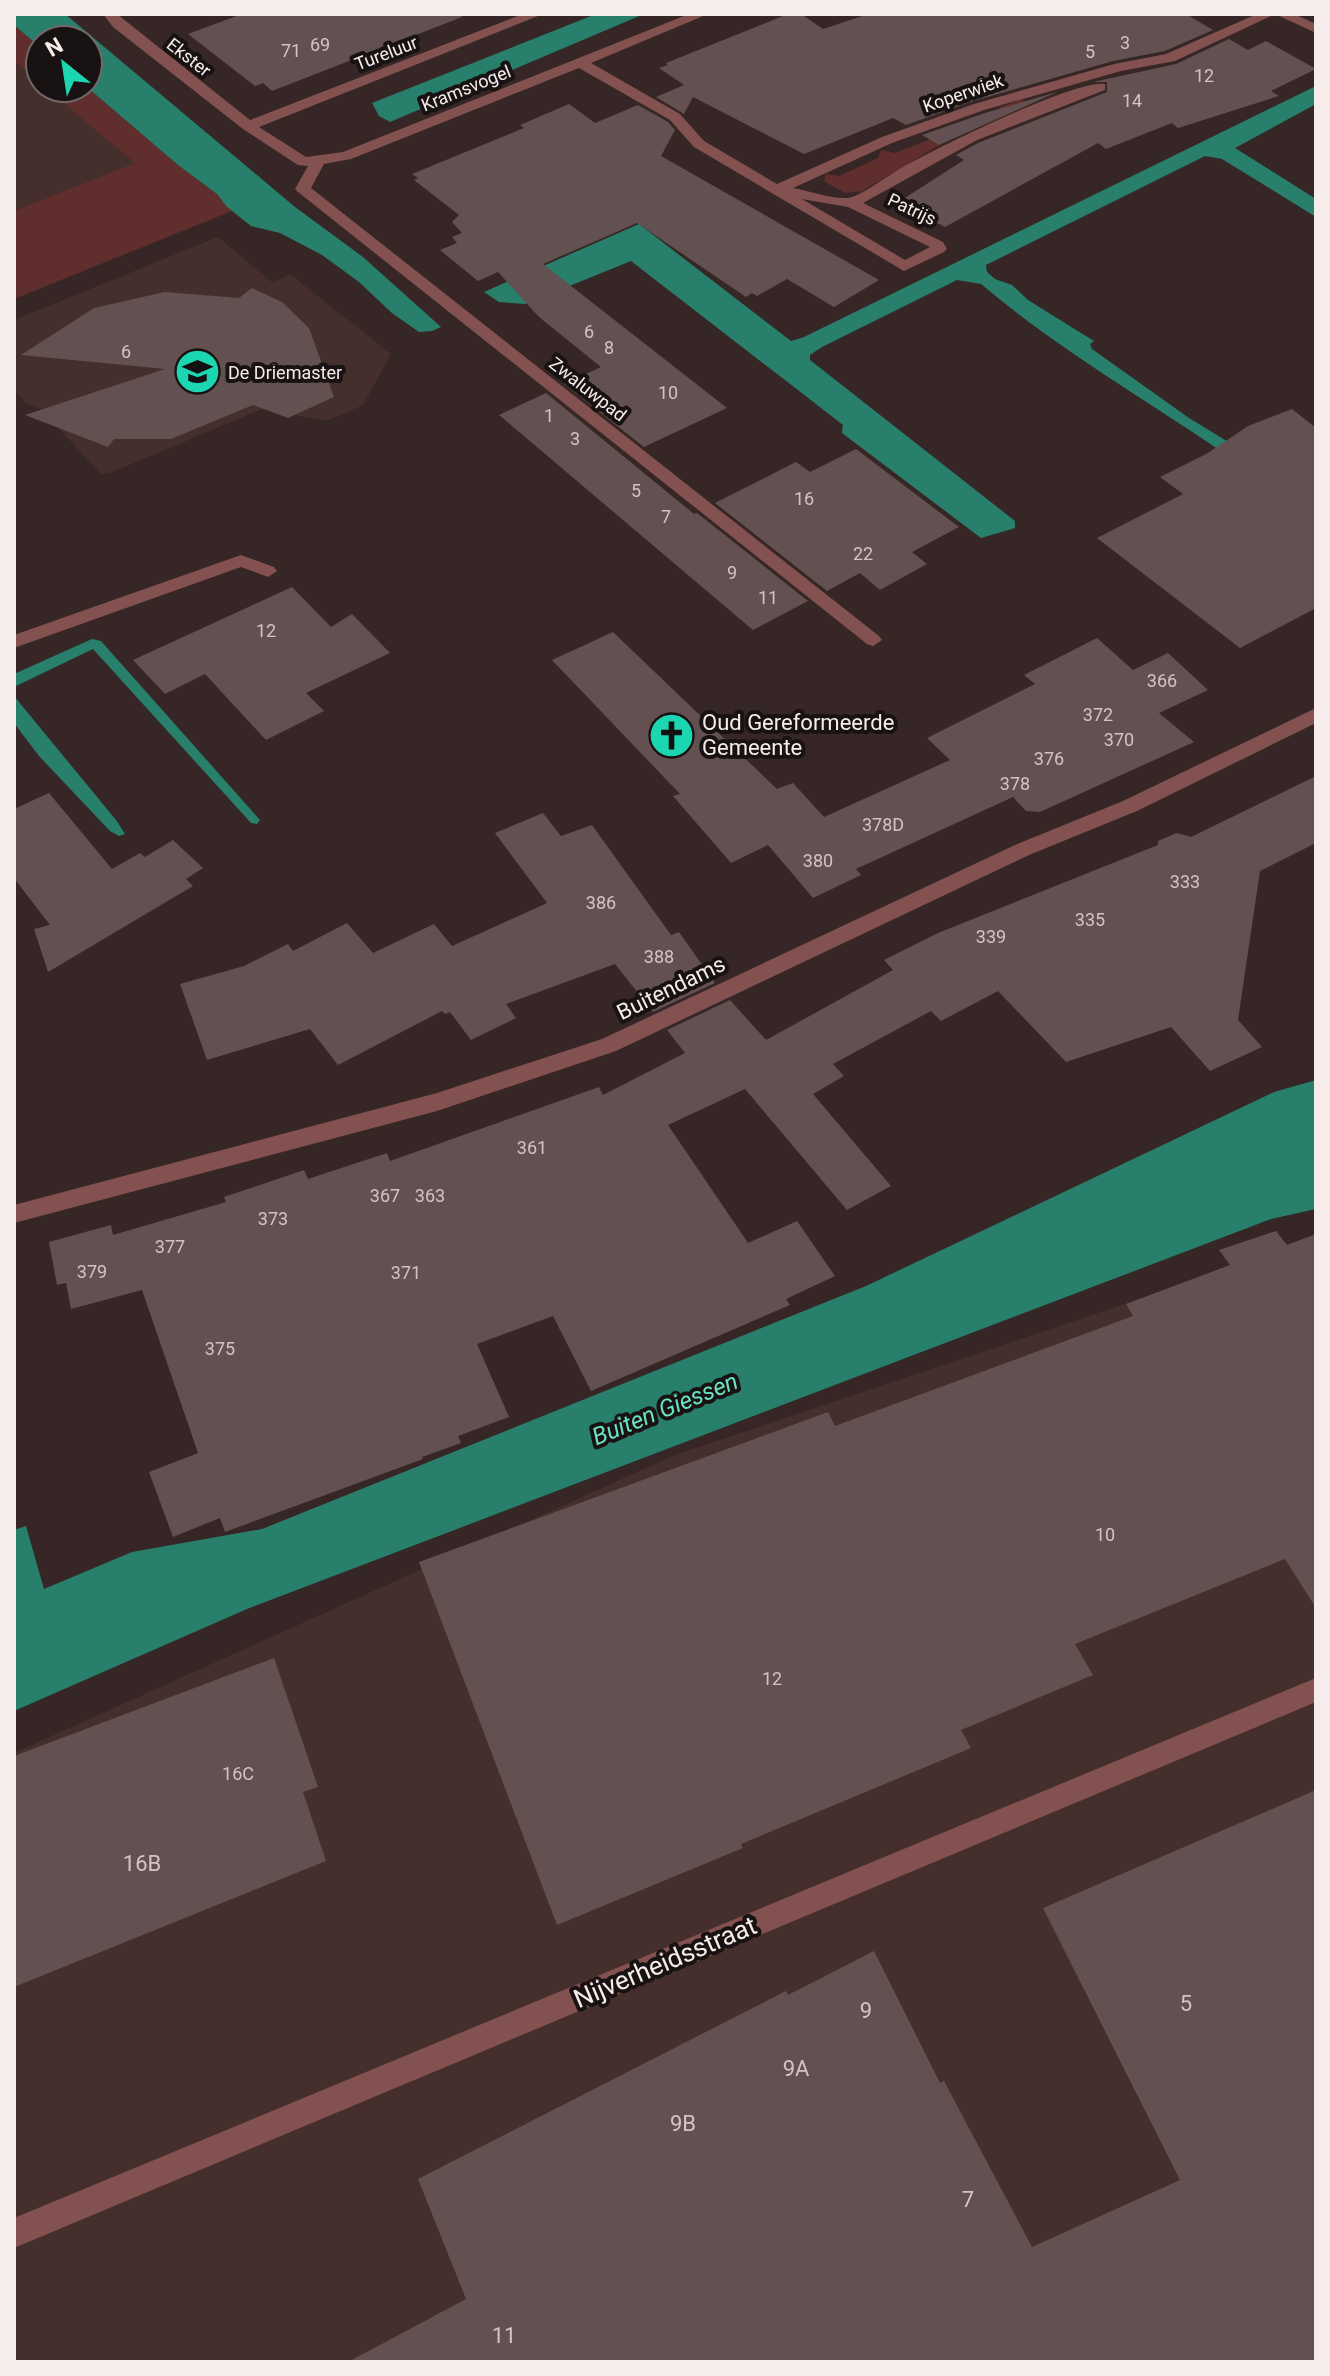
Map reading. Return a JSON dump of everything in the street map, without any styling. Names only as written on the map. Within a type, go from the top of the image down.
[{"type":"street","name":"Ekster","points":[[110,14],[118,24],[248,126]]},
{"type":"street","name":"Tureluur","points":[[248,126],[536,14]]},
{"type":"street","name":"Kramsvogel","points":[[317,162],[346,156],[701,14]]},
{"type":"street","name":"Koperwiek","points":[[852,203],[954,143],[1017,116],[1130,77],[1268,14]]},
{"type":"street","points":[[1282,14],[1313,29]]},
{"type":"street","name":"Koperwiek","points":[[777,190],[887,140],[979,107],[1096,73],[1170,58]]},
{"type":"street","name":"Patrijs","points":[[581,63],[675,117],[699,144],[904,266],[939,249],[935,242],[852,203],[777,190]]},
{"type":"street","points":[[248,126],[303,162],[317,162]]},
{"type":"street","name":"Zwaluwpad","points":[[317,162],[303,189],[873,640]]},
{"type":"street","points":[[14,642],[241,561],[268,571]]},
{"type":"street","name":"Buitendams","points":[[14,1214],[437,1102],[609,1045],[1008,857],[1130,806],[1316,715]]},
{"type":"street","name":"Nijverheidsstraat","points":[[14,2233],[1316,1690]]},
{"type":"shaded area","points":[[14,25],[24,33],[24,69],[14,61]]},
{"type":"shaded area","points":[[14,61],[24,69],[24,104],[65,104],[136,163],[14,211]]},
{"type":"shaded area","points":[[1020,100],[1029,105],[943,143],[862,191],[845,193],[824,181],[826,174],[839,176],[878,158],[881,150],[894,153],[942,135],[944,127],[958,129],[998,114],[1000,107]]},
{"type":"shaded area","points":[[104,102],[217,194],[232,211],[14,299],[14,211],[135,163],[65,104]]},
{"type":"shaded area","name":"De Driemaster","points":[[218,237],[273,283],[290,274],[391,354],[363,405],[327,421],[262,409],[110,473],[101,474],[41,409],[25,402],[14,390],[14,320]]},
{"type":"shaded area","points":[[1316,1240],[1316,2362],[14,2362],[14,1753],[675,1455]]},
{"type":"water","points":[[14,14],[65,14],[77,24],[24,24],[24,33],[14,25]]},
{"type":"water","points":[[596,14],[644,14],[390,122],[379,116],[372,103]]},
{"type":"water","points":[[104,47],[295,207],[363,257],[441,327],[419,332],[322,255],[280,233],[251,226],[227,207],[217,194],[104,102]]},
{"type":"water","points":[[1316,86],[1316,104],[1235,148],[1316,199],[1316,217],[1222,159],[1205,156],[986,265],[987,272],[995,279],[1012,285],[1028,300],[1094,341],[1090,344],[1092,349],[1189,418],[1258,460],[1258,477],[1082,360],[981,284],[957,280],[822,347],[810,355],[810,360],[1015,521],[1015,528],[981,538],[842,433],[843,425],[631,261],[525,304],[499,302],[484,292],[639,224],[791,341]]},
{"type":"water","points":[[92,639],[101,641],[260,820],[257,824],[251,823],[93,649],[14,687],[14,674]]},
{"type":"water","points":[[14,696],[125,834],[119,836],[110,831],[39,756],[14,723]]},
{"type":"water","name":"Buiten Giessen","points":[[1316,1080],[1316,1209],[1271,1219],[247,1609],[14,1711],[14,1530],[26,1526],[44,1589],[132,1552],[262,1529],[866,1286],[1274,1092]]},
{"type":"building","points":[[242,14],[461,14],[462,17],[272,91],[263,83],[255,86],[188,34]]},
{"type":"building","points":[[788,14],[801,14],[823,29],[868,14],[1186,14],[1213,30],[1165,51],[1113,61],[973,101],[906,125],[893,118],[804,154],[693,97],[684,114],[656,97],[684,85],[659,68],[668,65],[666,63]]},
{"type":"building","points":[[1229,39],[1248,50],[1266,41],[1316,69],[1271,91],[1279,96],[1178,128],[1172,123],[1106,149],[1098,143],[945,227],[897,203],[964,160],[956,155],[978,143],[1107,92],[1107,82],[1093,82],[1176,64]]},
{"type":"building","points":[[1057,92],[939,145],[922,135],[985,113]]},
{"type":"building","points":[[569,104],[595,123],[638,105],[668,122],[675,130],[661,156],[879,280],[834,307],[787,279],[757,296],[752,293],[746,297],[637,223],[543,264],[727,408],[644,447],[564,384],[601,367],[539,317],[498,272],[478,281],[440,250],[457,243],[452,237],[462,233],[452,222],[459,215],[414,180],[418,178],[412,174],[524,128],[520,125]]},
{"type":"building","points":[[252,288],[282,302],[309,328],[334,397],[288,418],[253,405],[171,439],[114,439],[108,447],[25,415],[165,369],[21,355],[94,308],[165,292],[239,298]]},
{"type":"building","points":[[546,393],[694,514],[697,513],[808,601],[753,630],[499,415]]},
{"type":"building","points":[[1292,409],[1316,428],[1316,608],[1240,648],[1097,538],[1183,494],[1160,477],[1208,453],[1248,426]]},
{"type":"building","points":[[856,449],[959,527],[912,552],[927,564],[880,590],[860,573],[827,591],[715,503],[796,462],[810,472]]},
{"type":"building","points":[[292,587],[331,627],[352,614],[390,653],[306,693],[324,711],[266,740],[205,674],[165,694],[133,660]]},
{"type":"building","points":[[613,632],[777,789],[793,783],[824,817],[950,760],[927,738],[1035,684],[1024,675],[1097,638],[1133,670],[1168,653],[1208,690],[1159,713],[1194,742],[1040,812],[1026,811],[1013,797],[856,869],[861,875],[813,898],[768,845],[731,863],[673,796],[680,794],[552,660]]},
{"type":"building","points":[[1316,776],[1316,843],[1260,871],[1238,1020],[1262,1047],[1210,1071],[1171,1027],[1066,1062],[998,991],[941,1021],[931,1011],[833,1064],[844,1076],[813,1094],[891,1186],[847,1210],[745,1089],[668,1125],[748,1243],[797,1221],[835,1276],[786,1299],[790,1305],[591,1391],[553,1316],[477,1344],[509,1417],[458,1436],[461,1443],[423,1459],[225,1532],[220,1518],[173,1537],[149,1472],[198,1453],[142,1290],[71,1309],[66,1283],[57,1285],[49,1242],[111,1225],[113,1235],[226,1202],[224,1197],[304,1170],[308,1179],[387,1153],[390,1161],[599,1087],[603,1095],[685,1053],[667,1030],[730,1000],[766,1040],[893,970],[884,960],[938,933],[1158,845],[1158,841],[1177,833],[1191,837]]},
{"type":"building","points":[[49,793],[112,869],[140,853],[145,857],[173,840],[203,868],[186,879],[193,886],[48,972],[34,929],[50,925],[14,878],[14,809]]},
{"type":"building","points":[[543,813],[561,836],[592,825],[671,935],[679,932],[715,983],[653,1012],[615,964],[506,1004],[516,1018],[471,1040],[450,1012],[445,1014],[442,1011],[338,1065],[310,1029],[207,1060],[180,984],[244,966],[288,944],[293,951],[347,923],[373,953],[434,924],[452,946],[547,903],[495,833]]},
{"type":"building","points":[[1276,1231],[1287,1245],[1316,1234],[1316,1608],[1285,1559],[1075,1644],[1093,1675],[961,1730],[971,1748],[557,1925],[419,1562],[828,1412],[835,1426],[1133,1316],[1126,1304],[1230,1265],[1219,1250]]},
{"type":"building","points":[[274,1658],[318,1787],[303,1792],[326,1861],[14,1987],[14,1756]]},
{"type":"building","points":[[1316,1790],[1316,2362],[348,2362],[466,2299],[418,2179],[786,1991],[788,1995],[874,1951],[940,2083],[944,2081],[1032,2247],[1180,2180],[1043,1908]]},
{"type":"place","name":"De Driemaster","points":[[197,372]]},
{"type":"place","name":"Oud Gereformeerde Gemeente","points":[[671,735]]}]
